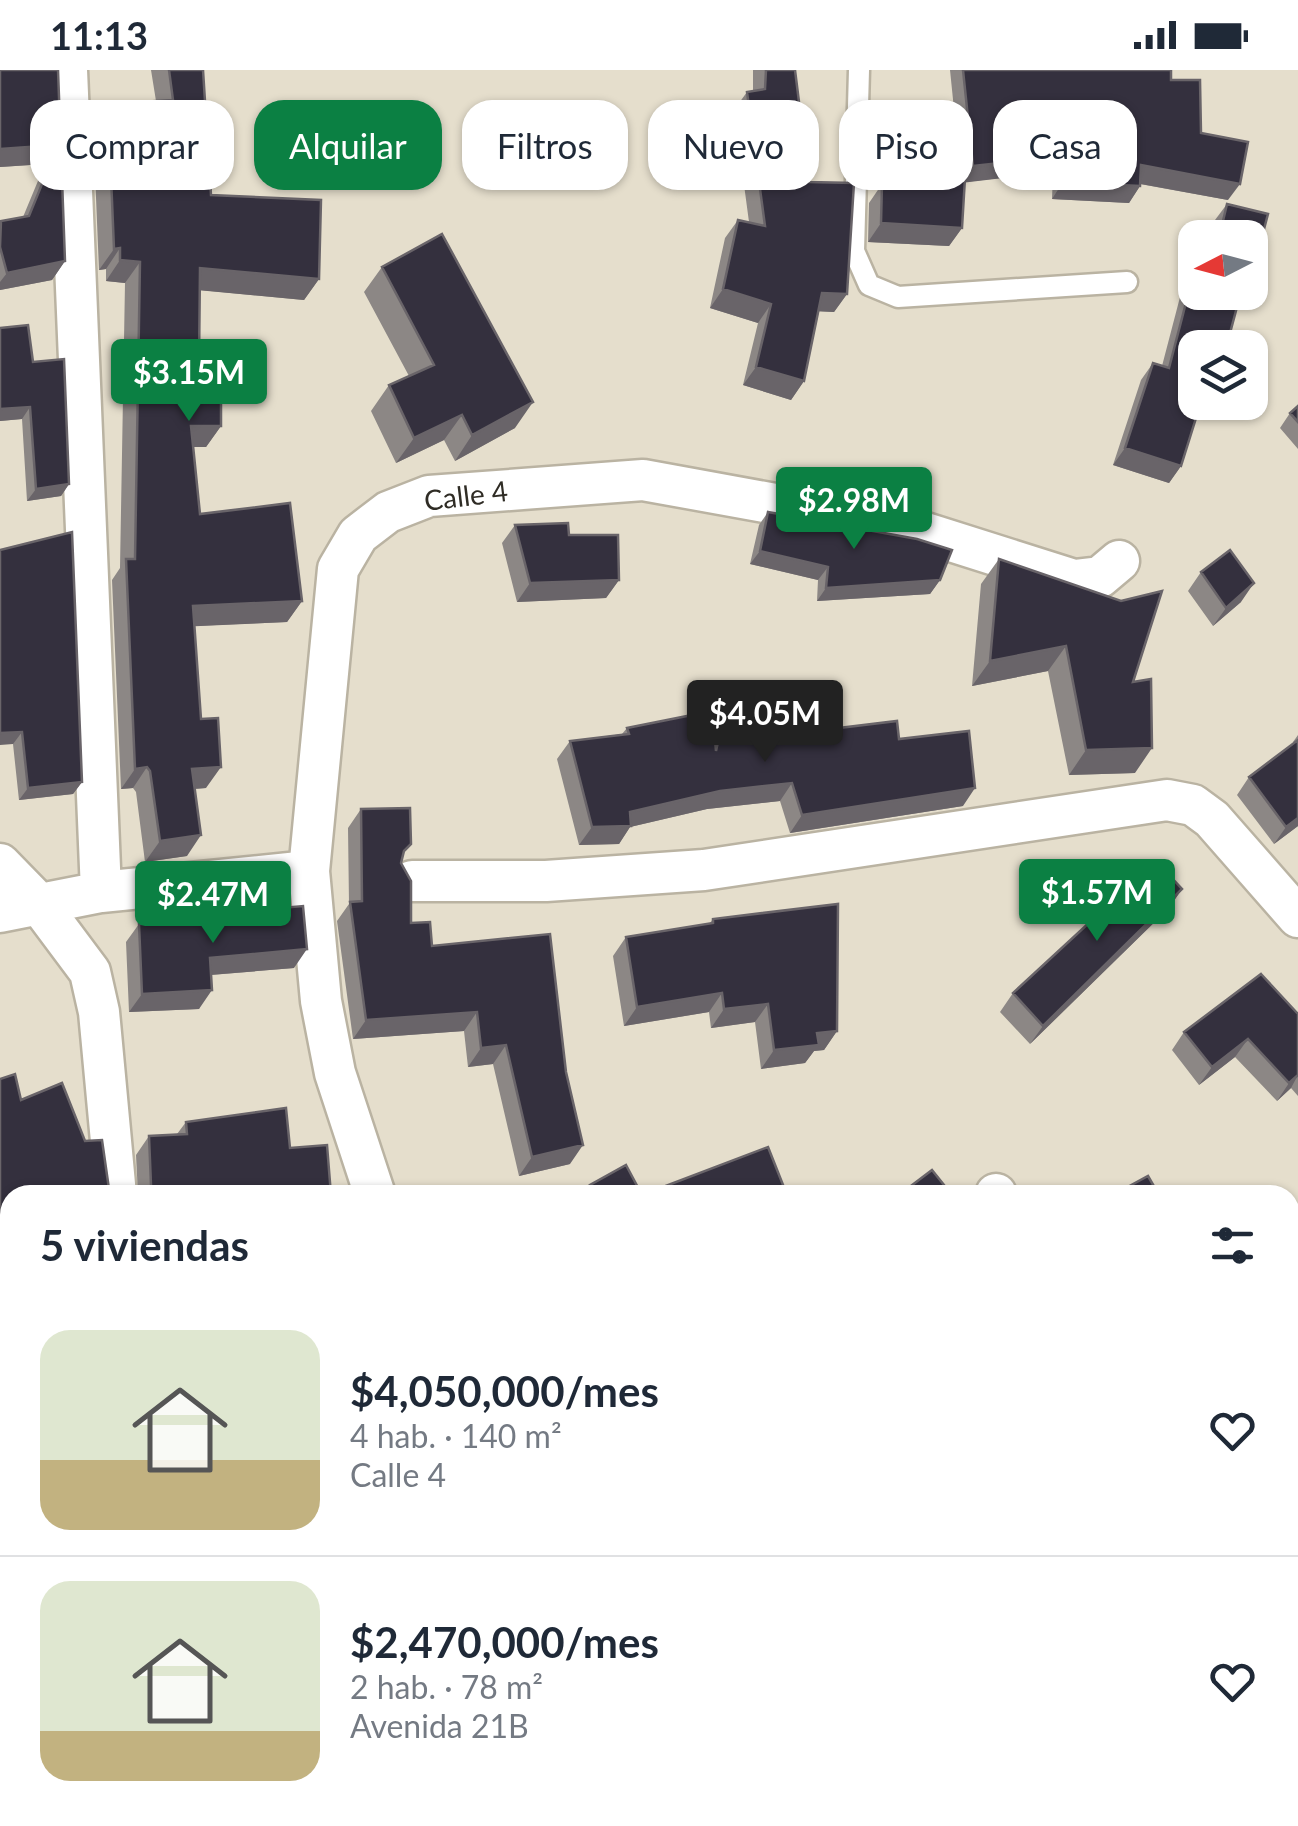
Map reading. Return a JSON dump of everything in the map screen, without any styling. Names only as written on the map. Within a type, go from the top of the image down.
[{"type":"street","points":[[67,70],[101,892]]},
{"type":"street","name":"Calle 4","points":[[372,1185],[335,1073],[321,1002],[309,871],[338,569],[358,535],[388,512],[429,496],[643,480],[913,529],[1074,580],[1100,577],[1119,561]]},
{"type":"street","points":[[412,880],[546,881],[704,870],[1167,800],[1194,805],[1212,818],[1298,918]]},
{"type":"street","points":[[0,864],[40,905],[90,972],[99,1012],[115,1185]]},
{"type":"street","points":[[0,912],[101,892],[309,871]]},
{"type":"lane","points":[[860,70],[854,251],[869,285],[898,297],[1127,282]]},
{"type":"building","points":[[0,70],[58,70],[59,100],[30,100],[30,147],[0,149]]},
{"type":"building","points":[[169,70],[203,70],[205,100],[173,100]]},
{"type":"building","points":[[766,70],[795,70],[799,100],[748,100],[747,92],[765,89]]},
{"type":"building","points":[[963,70],[1171,70],[1171,80],[1200,80],[1201,133],[1248,142],[1240,184],[1141,165],[1137,186],[1137,100],[993,100],[993,164],[973,166],[973,100],[966,100]]},
{"type":"building","points":[[819,182],[839,183],[839,190],[854,190],[847,294],[822,293],[804,381],[756,367],[771,304],[723,289],[738,220],[765,226],[760,190],[819,190]]},
{"type":"building","points":[[40,190],[62,190],[65,261],[7,273],[0,247],[1,221],[29,216]]},
{"type":"building","points":[[112,190],[211,190],[211,195],[321,200],[319,279],[200,268],[199,362],[221,362],[221,426],[191,426],[200,514],[290,503],[302,601],[193,606],[201,719],[218,718],[221,767],[192,769],[201,835],[160,841],[150,771],[147,767],[135,769],[126,559],[135,559],[140,262],[120,260],[120,248],[114,249]]},
{"type":"building","points":[[882,190],[964,190],[962,228],[881,223]]},
{"type":"building","points":[[1227,204],[1268,214],[1266,220],[1223,220]]},
{"type":"building","points":[[442,234],[533,402],[472,435],[462,415],[414,438],[389,385],[434,365],[382,267]]},
{"type":"building","points":[[1184,310],[1236,310],[1231,330],[1179,330]]},
{"type":"building","points":[[28,325],[33,362],[64,359],[69,484],[36,489],[30,407],[0,409],[0,328]]},
{"type":"building","points":[[1178,333],[1178,420],[1195,420],[1181,466],[1125,448],[1153,363],[1169,368]]},
{"type":"building","points":[[1298,406],[1298,422],[1290,413]]},
{"type":"building","points":[[768,512],[917,539],[952,550],[940,580],[826,588],[828,567],[760,551]]},
{"type":"building","points":[[568,523],[569,535],[618,535],[619,580],[530,583],[515,525]]},
{"type":"building","points":[[72,532],[82,782],[28,788],[22,732],[0,733],[0,550]]},
{"type":"building","points":[[1230,550],[1254,583],[1226,608],[1201,572]]},
{"type":"building","points":[[999,559],[1121,601],[1162,591],[1133,682],[1151,679],[1152,748],[1086,750],[1066,646],[990,661]]},
{"type":"building","points":[[779,713],[781,735],[897,721],[899,739],[969,731],[975,788],[802,815],[792,783],[720,791],[630,812],[631,826],[592,827],[570,741],[629,734],[627,728],[692,715],[694,723],[713,721],[716,751],[723,720]]},
{"type":"building","points":[[1298,740],[1298,818],[1286,827],[1249,777]]},
{"type":"building","points":[[410,808],[411,844],[401,863],[411,881],[411,923],[430,922],[432,946],[550,934],[566,1072],[583,1145],[532,1157],[506,1045],[481,1048],[477,1012],[366,1020],[350,902],[362,901],[361,809]]},
{"type":"building","points":[[1156,861],[1182,889],[1043,1026],[1013,993]]},
{"type":"building","points":[[838,904],[837,1031],[817,1033],[819,1045],[774,1050],[768,1004],[724,1009],[722,993],[637,1007],[626,937],[713,923],[713,919]]},
{"type":"building","points":[[303,906],[307,949],[210,958],[212,990],[142,994],[139,924],[215,920],[214,914]]},
{"type":"building","points":[[1261,974],[1298,1014],[1298,1075],[1289,1083],[1248,1039],[1212,1067],[1184,1032]]},
{"type":"building","points":[[15,1074],[21,1100],[62,1083],[85,1141],[102,1140],[108,1185],[0,1185],[0,1079]]},
{"type":"building","points":[[286,1108],[290,1148],[327,1145],[330,1185],[151,1185],[149,1136],[187,1134],[186,1122]]},
{"type":"building","points":[[768,1147],[783,1185],[668,1185]]},
{"type":"building","points":[[626,1165],[637,1185],[590,1185]]},
{"type":"building","points":[[932,1170],[944,1185],[912,1185]]},
{"type":"building","points":[[1148,1176],[1153,1185],[1131,1185]]}]
